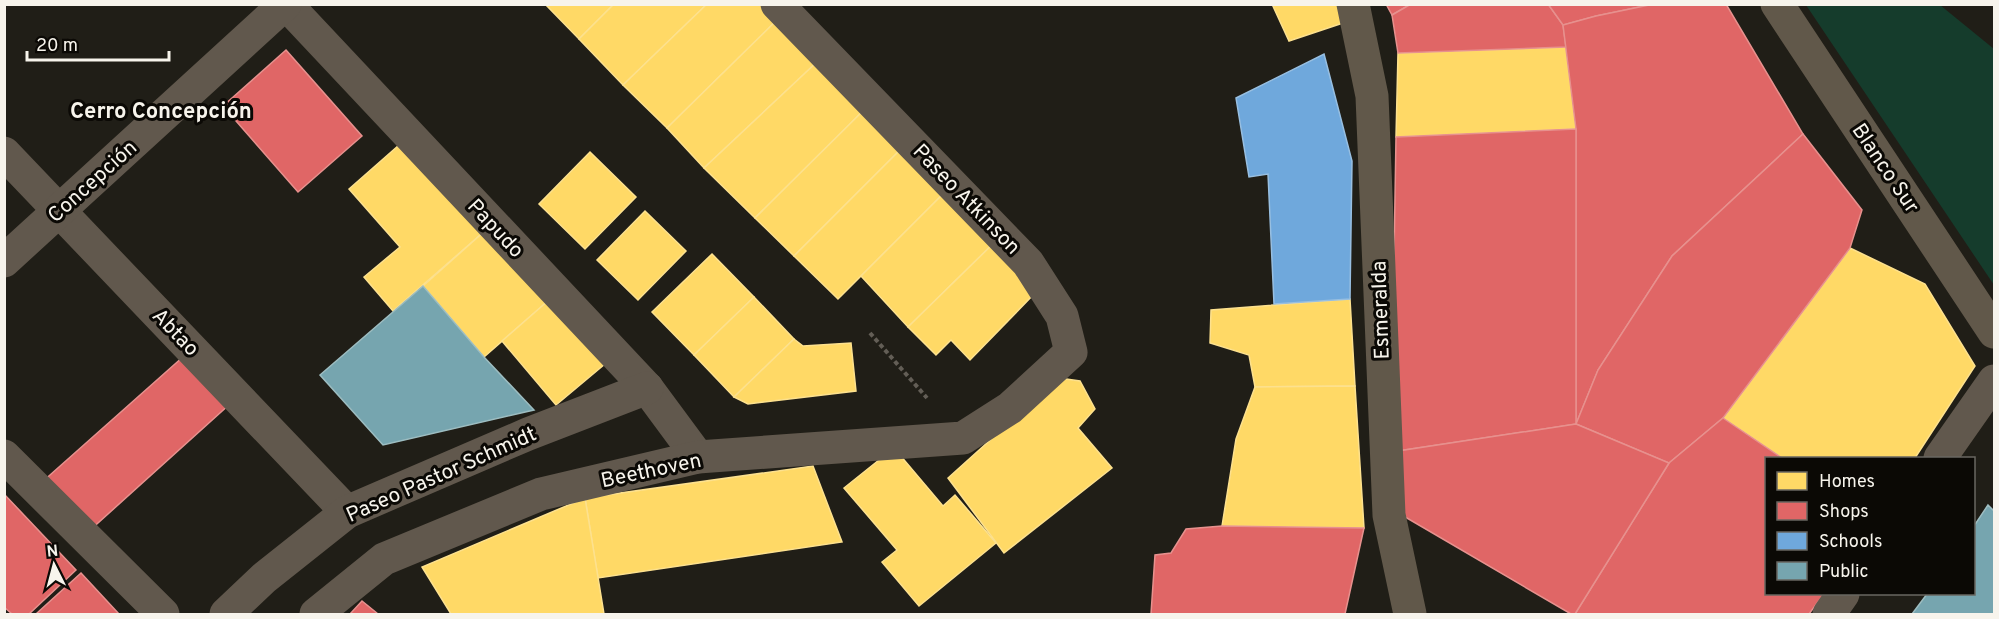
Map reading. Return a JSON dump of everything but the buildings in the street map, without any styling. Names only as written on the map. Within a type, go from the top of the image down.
[{"type":"main road","name":"Esmeralda","points":[[1353,4],[1372,96],[1389,515],[1410,615]]},
{"type":"main road","name":"Blanco Sur","points":[[1778,4],[1995,332]]},
{"type":"street","name":"Concepción","points":[[4,261],[285,4]]},
{"type":"street","name":"Papudo","points":[[285,4],[647,388],[698,457]]},
{"type":"street","name":"Paseo Atkinson","points":[[777,4],[1028,263],[1062,316],[1071,352],[1010,408],[963,438]]},
{"type":"street","name":"Abtao","points":[[4,153],[347,512]]},
{"type":"street","points":[[1941,457],[1995,381]]},
{"type":"street","name":"Paseo Pastor Schmidt","points":[[226,615],[264,578],[347,512],[528,434],[647,388]]},
{"type":"street","name":"Beethoven","points":[[316,615],[384,560],[541,494],[698,457],[838,448],[906,440],[963,438]]},
{"type":"street","points":[[4,456],[158,611]]},
{"type":"street","points":[[1828,615],[1843,595]]},
{"type":"path","points":[[870,333],[963,438]]},
{"type":"green space","points":[[1806,5],[1940,5],[1994,49],[1994,285]]},
{"type":"district","name":"Cerro Concepción","points":[[161,110]]}]
